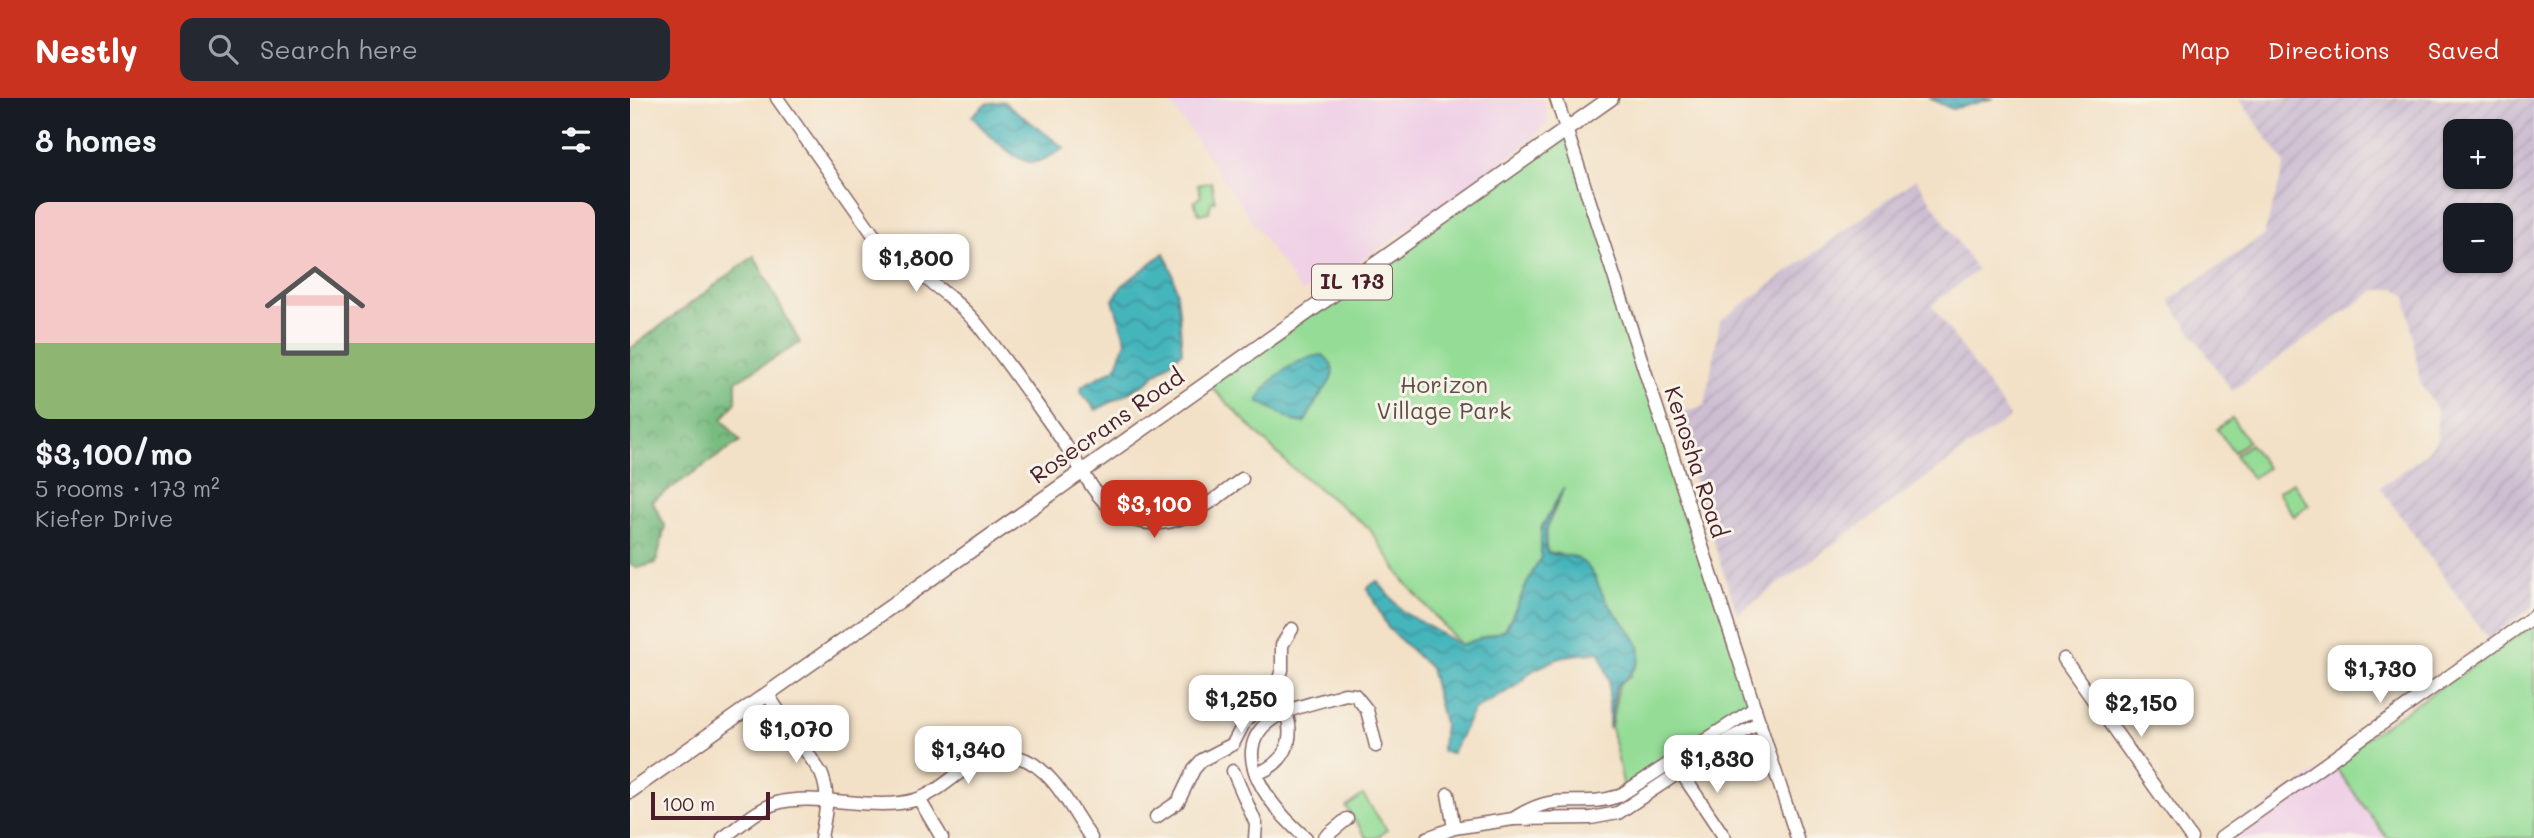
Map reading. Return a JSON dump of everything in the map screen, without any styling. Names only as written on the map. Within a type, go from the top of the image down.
[{"type":"main road","name":"Rosecrans Road","points":[[630,791],[1611,98]]},
{"type":"street","points":[[777,98],[873,234],[891,253],[961,307],[976,323],[1113,510],[1129,519],[1151,524],[1173,522],[1191,515],[1242,479]]},
{"type":"street","name":"Kenosha Road","points":[[1556,98],[1797,838]]},
{"type":"street","points":[[2221,838],[2534,616]]},
{"type":"street","points":[[1156,817],[1178,802],[1194,769],[1202,760],[1233,744],[1243,725],[1274,693],[1282,670],[1282,645],[1292,629]]},
{"type":"street","points":[[2064,659],[2191,838]]},
{"type":"street","points":[[767,694],[827,785],[821,838]]},
{"type":"street","points":[[1306,838],[1280,815],[1265,794],[1256,774],[1253,750],[1258,735],[1266,724],[1286,713],[1345,694],[1355,695],[1367,710],[1376,746]]},
{"type":"street","points":[[1513,819],[1546,801],[1593,800],[1619,796],[1755,708]]},
{"type":"street","points":[[1256,774],[1273,766],[1286,751],[1290,732],[1286,713]]},
{"type":"street","points":[[1427,838],[1454,828],[1513,819],[1591,818],[1618,813],[1760,723]]},
{"type":"street","points":[[1243,725],[1258,735]]},
{"type":"street","points":[[723,838],[777,803],[898,802],[919,799],[980,758],[1013,755],[1041,769],[1091,838]]},
{"type":"street","points":[[1233,771],[1256,824],[1255,838]]},
{"type":"street","points":[[1681,771],[1725,838]]},
{"type":"street","points":[[1448,794],[1454,828]]},
{"type":"street","points":[[919,799],[942,838]]},
{"type":"street","points":[[1256,824],[1270,822],[1280,815]]},
{"type":"street","points":[[1324,838],[1347,819]]},
{"type":"shaded area","points":[[1167,98],[1544,98],[1548,123],[1530,142],[1342,275],[1301,292]]},
{"type":"shaded area","points":[[2239,98],[2534,98],[2534,606],[2488,639],[2380,487],[2425,455],[2437,438],[2437,410],[2420,382],[2406,296],[2395,288],[2374,291],[2232,391],[2169,300],[2264,235],[2285,164]]},
{"type":"shaded area","points":[[1916,179],[1977,270],[1932,305],[2010,417],[1737,614],[1673,416],[1705,405],[1720,321]]},
{"type":"shaded area","points":[[2331,761],[2387,838],[2224,838]]},
{"type":"green space","name":"Horizon Village Park","points":[[1567,128],[1757,715],[1627,802],[1611,727],[1619,684],[1631,676],[1595,577],[1576,557],[1547,552],[1547,528],[1562,492],[1541,528],[1541,558],[1505,630],[1461,645],[1404,581],[1369,528],[1290,466],[1207,383]]},
{"type":"green space","points":[[1211,182],[1215,201],[1211,202],[1209,212],[1199,214],[1194,202],[1201,196],[1198,185]]},
{"type":"green space","points":[[754,256],[800,343],[736,381],[736,402],[722,419],[740,441],[652,501],[665,526],[656,563],[637,568],[630,564],[630,349]]},
{"type":"green space","points":[[2232,418],[2248,441],[2234,452],[2217,429]]},
{"type":"green space","points":[[2250,444],[2267,468],[2252,478],[2235,455]]},
{"type":"green space","points":[[2293,482],[2309,505],[2294,516],[2278,492]]},
{"type":"green space","points":[[2534,625],[2534,838],[2387,838],[2331,761]]},
{"type":"green space","points":[[1363,795],[1387,830],[1376,838],[1367,838],[1346,807]]},
{"type":"water","points":[[1929,98],[1994,98],[1952,109]]},
{"type":"water","points":[[1003,101],[1065,148],[1038,162],[1027,161],[1010,152],[972,116],[985,104]]},
{"type":"water","points":[[1164,253],[1176,288],[1182,352],[1143,385],[1096,410],[1081,392],[1082,386],[1116,368],[1126,341],[1113,300],[1122,286]]},
{"type":"water","points":[[1323,355],[1331,364],[1333,374],[1304,423],[1294,421],[1258,401],[1269,384],[1284,370],[1303,360]]},
{"type":"water","points":[[1564,487],[1547,527],[1547,552],[1574,557],[1589,568],[1608,603],[1633,634],[1640,653],[1638,663],[1630,674],[1616,686],[1609,729],[1609,681],[1600,652],[1564,656],[1533,670],[1516,686],[1473,711],[1452,753],[1442,751],[1444,723],[1430,668],[1388,628],[1367,588],[1377,581],[1403,612],[1461,645],[1505,630],[1541,558],[1541,529]]}]
